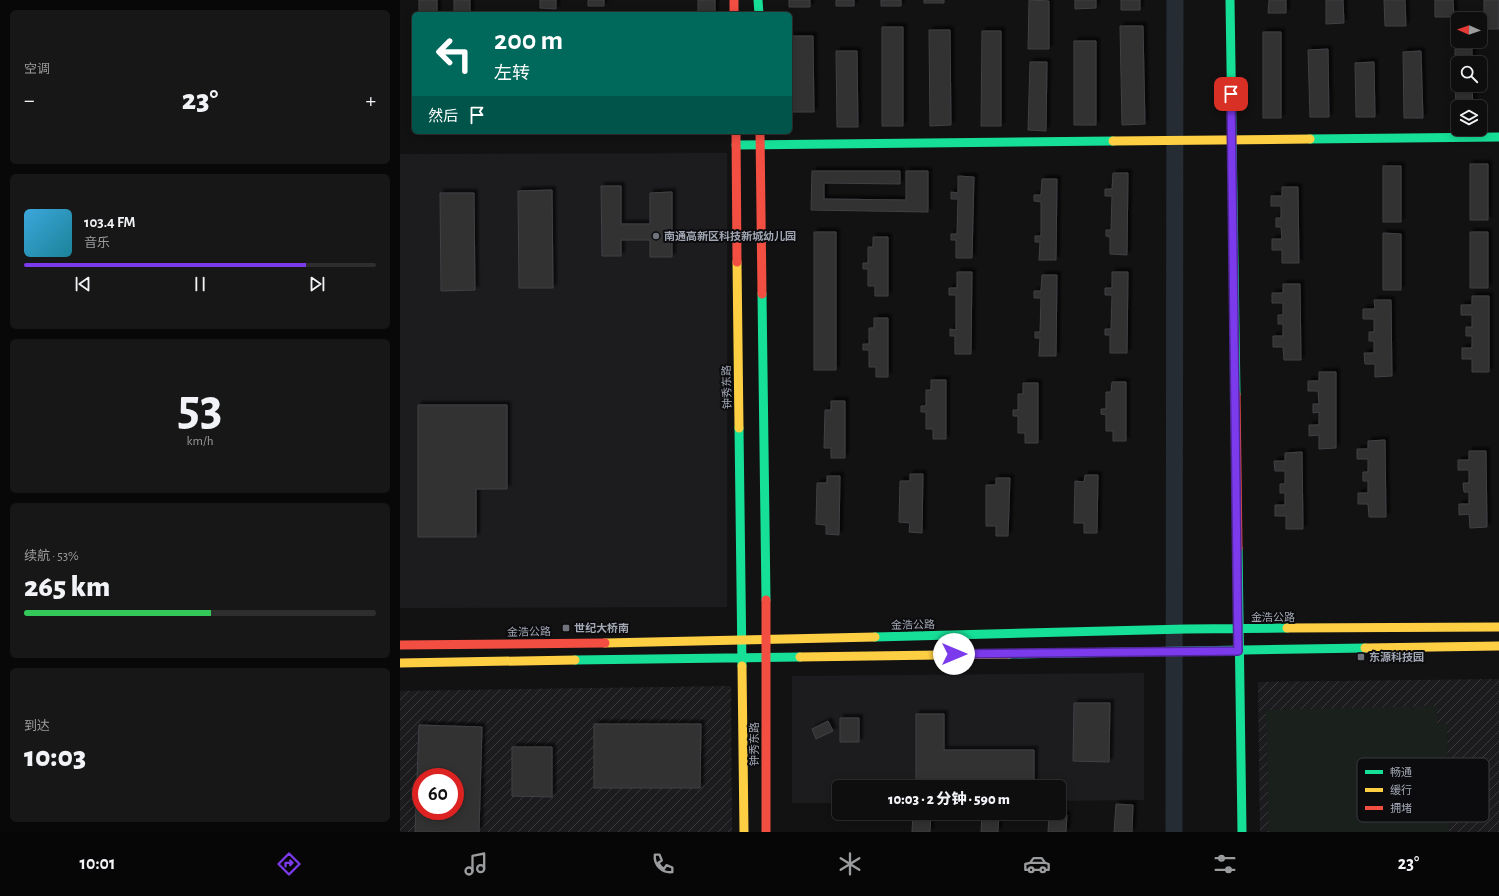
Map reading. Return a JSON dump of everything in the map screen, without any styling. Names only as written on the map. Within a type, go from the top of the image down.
[{"type":"main road","points":[[734,0],[734,12]]},
{"type":"main road","points":[[758,0],[759,12]]},
{"type":"main road","points":[[1230,0],[1238,651],[1242,832]]},
{"type":"main road","name":"钟秀东路","points":[[736,134],[744,832]]},
{"type":"main road","points":[[760,134],[766,640]]},
{"type":"main road","points":[[736,145],[1499,137]]},
{"type":"main road","name":"金浩公路","points":[[400,645],[742,641],[1186,629],[1499,628]]},
{"type":"main road","name":"钟秀东路","points":[[766,640],[766,832]]},
{"type":"main road","points":[[400,663],[742,656],[1238,651],[1499,646]]},
{"type":"shaded area","points":[[727,153],[727,607],[400,608],[400,154]]},
{"type":"shaded area","points":[[1144,673],[1144,800],[1066,801],[1066,780],[832,780],[832,803],[792,803],[792,676]]},
{"type":"shaded area","name":"东源科技园","points":[[1499,679],[1499,832],[1260,832],[1258,682]]},
{"type":"shaded area","points":[[731,686],[732,832],[400,832],[400,691]]},
{"type":"shaded area","points":[[1437,706],[1437,724],[1447,724],[1448,758],[1357,758],[1357,822],[1449,822],[1449,832],[1269,832],[1266,710]]},
{"type":"building","points":[[419,0],[437,0],[437,12],[419,12]]},
{"type":"building","points":[[454,0],[470,0],[470,12],[454,12]]},
{"type":"building","points":[[540,0],[556,0],[556,9],[540,8]]},
{"type":"building","points":[[588,0],[604,0],[604,6],[588,6]]},
{"type":"building","points":[[698,0],[715,0],[715,12],[698,12]]},
{"type":"building","points":[[789,0],[810,0],[810,7],[789,7]]},
{"type":"building","points":[[836,0],[854,0],[854,6],[836,6]]},
{"type":"building","points":[[881,0],[901,0],[901,6],[881,6]]},
{"type":"building","points":[[924,0],[944,0],[944,3],[924,3]]},
{"type":"building","points":[[1029,0],[1049,1],[1049,49],[1028,49]]},
{"type":"building","points":[[1075,0],[1096,0],[1096,8],[1075,9]]},
{"type":"building","points":[[1121,0],[1140,0],[1140,10],[1121,10]]},
{"type":"building","points":[[1269,0],[1286,0],[1286,13],[1268,13]]},
{"type":"building","points":[[1326,0],[1343,0],[1344,23],[1326,24]]},
{"type":"building","points":[[1384,0],[1405,0],[1406,26],[1385,26]]},
{"type":"building","points":[[1435,0],[1453,0],[1454,12],[1451,12],[1451,17],[1435,17]]},
{"type":"building","points":[[1484,0],[1499,0],[1499,29],[1487,29],[1487,12],[1484,12]]},
{"type":"building","points":[[1120,26],[1143,26],[1145,124],[1122,125]]},
{"type":"building","points":[[882,27],[903,27],[903,126],[882,126]]},
{"type":"building","points":[[929,30],[950,30],[951,125],[930,126]]},
{"type":"building","points":[[982,31],[1001,31],[1001,126],[981,126]]},
{"type":"building","points":[[1263,32],[1281,32],[1281,118],[1263,118]]},
{"type":"building","points":[[792,36],[813,36],[814,112],[792,112]]},
{"type":"building","points":[[1074,41],[1096,41],[1096,125],[1074,125]]},
{"type":"building","points":[[1328,49],[1329,117],[1310,117],[1308,50]]},
{"type":"building","points":[[1455,49],[1472,49],[1472,56],[1455,56]]},
{"type":"building","points":[[836,51],[857,51],[858,127],[837,127]]},
{"type":"building","points":[[1421,51],[1423,118],[1404,118],[1403,52]]},
{"type":"building","points":[[1030,62],[1047,62],[1046,131],[1028,130]]},
{"type":"building","points":[[1374,62],[1375,117],[1356,117],[1355,63]]},
{"type":"building","points":[[1456,92],[1472,92],[1473,100],[1456,100]]},
{"type":"building","points":[[1470,164],[1488,164],[1488,220],[1470,220]]},
{"type":"building","points":[[1383,166],[1401,166],[1401,222],[1383,222]]},
{"type":"building","points":[[812,171],[900,171],[900,184],[824,183],[824,199],[906,200],[906,171],[928,171],[928,212],[811,210]]},
{"type":"building","points":[[1113,173],[1128,173],[1127,255],[1110,254],[1110,237],[1106,236],[1106,230],[1111,230],[1112,196],[1105,196],[1105,189],[1112,189]]},
{"type":"building","points":[[958,176],[974,177],[972,258],[956,258],[956,240],[951,240],[951,234],[957,234],[958,199],[951,199],[951,192],[958,193]]},
{"type":"building","points":[[1042,179],[1057,179],[1056,260],[1039,260],[1040,242],[1035,242],[1035,236],[1041,236],[1041,202],[1034,201],[1034,195],[1041,195]]},
{"type":"building","points":[[601,186],[621,186],[621,224],[650,224],[650,193],[672,192],[672,257],[650,257],[650,240],[621,240],[621,256],[602,256]]},
{"type":"building","points":[[1282,187],[1298,187],[1299,263],[1282,263],[1282,250],[1272,250],[1272,239],[1282,239],[1281,227],[1276,227],[1276,218],[1281,218],[1281,206],[1271,206],[1271,196],[1282,196]]},
{"type":"building","points":[[552,190],[553,288],[519,288],[518,191]]},
{"type":"building","points":[[440,193],[474,193],[475,290],[441,291]]},
{"type":"building","points":[[814,232],[836,232],[836,370],[814,370]]},
{"type":"building","points":[[1470,232],[1488,232],[1488,288],[1470,288]]},
{"type":"building","points":[[1383,233],[1401,234],[1401,290],[1383,290]]},
{"type":"building","points":[[873,237],[888,237],[888,296],[875,296],[875,286],[868,286],[868,269],[863,269],[863,263],[868,263],[868,247],[873,247]]},
{"type":"building","points":[[957,272],[972,272],[971,354],[955,354],[955,336],[950,336],[950,329],[956,330],[956,295],[949,295],[949,288],[957,288]]},
{"type":"building","points":[[1112,272],[1128,272],[1127,353],[1110,353],[1110,335],[1105,335],[1105,329],[1111,329],[1112,295],[1105,295],[1105,288],[1112,288]]},
{"type":"building","points":[[1042,275],[1057,275],[1056,356],[1039,356],[1040,338],[1035,338],[1035,332],[1040,332],[1041,298],[1034,298],[1034,291],[1041,291]]},
{"type":"building","points":[[1283,284],[1300,284],[1301,360],[1284,360],[1283,347],[1273,347],[1273,336],[1283,336],[1283,324],[1278,324],[1278,315],[1283,315],[1283,303],[1272,303],[1272,293],[1283,293]]},
{"type":"building","points":[[1472,296],[1489,296],[1489,372],[1472,372],[1472,359],[1462,359],[1462,348],[1472,348],[1472,336],[1466,336],[1466,327],[1472,327],[1472,315],[1461,315],[1461,305],[1472,305]]},
{"type":"building","points":[[1374,300],[1391,300],[1392,376],[1375,377],[1375,364],[1365,364],[1364,353],[1374,353],[1374,341],[1369,341],[1369,332],[1374,332],[1374,319],[1363,319],[1363,309],[1375,309]]},
{"type":"building","points":[[874,318],[888,318],[888,377],[876,377],[876,367],[869,367],[869,350],[863,350],[863,344],[869,344],[869,328],[874,328]]},
{"type":"building","points":[[1319,372],[1336,372],[1336,448],[1319,449],[1319,435],[1309,436],[1309,425],[1319,425],[1319,412],[1313,413],[1313,404],[1319,404],[1318,391],[1308,391],[1308,381],[1319,381]]},
{"type":"building","points":[[931,380],[946,380],[946,439],[933,439],[933,429],[926,429],[926,412],[921,412],[921,406],[926,406],[926,390],[931,390]]},
{"type":"building","points":[[1112,382],[1126,382],[1126,441],[1113,441],[1113,431],[1106,431],[1106,415],[1101,414],[1101,409],[1106,409],[1106,392],[1111,392]]},
{"type":"building","points":[[1023,383],[1038,383],[1038,443],[1025,443],[1025,433],[1018,433],[1018,416],[1013,416],[1013,410],[1018,410],[1018,394],[1023,394]]},
{"type":"building","points":[[831,401],[845,401],[845,458],[831,458],[831,448],[824,448],[825,410],[831,410]]},
{"type":"building","points":[[418,405],[507,405],[507,489],[476,489],[476,537],[418,537]]},
{"type":"building","points":[[1385,440],[1386,517],[1369,517],[1368,504],[1358,504],[1358,493],[1368,493],[1368,481],[1363,481],[1363,472],[1368,472],[1368,459],[1357,459],[1357,449],[1368,449],[1368,441]]},
{"type":"building","points":[[1469,451],[1486,451],[1487,527],[1470,528],[1469,514],[1459,515],[1459,504],[1469,504],[1469,492],[1464,492],[1463,483],[1469,483],[1469,470],[1458,470],[1458,460],[1469,460]]},
{"type":"building","points":[[1302,452],[1303,529],[1286,529],[1286,516],[1275,516],[1275,505],[1285,505],[1285,493],[1280,493],[1280,484],[1285,484],[1285,471],[1275,471],[1274,461],[1285,461],[1285,453]]},
{"type":"building","points":[[910,474],[923,474],[922,533],[909,532],[910,523],[899,522],[900,481],[910,481]]},
{"type":"building","points":[[1085,475],[1098,475],[1097,533],[1084,533],[1084,523],[1074,523],[1075,481],[1084,482]]},
{"type":"building","points":[[827,476],[840,476],[839,535],[826,534],[826,525],[816,524],[817,483],[827,483]]},
{"type":"building","points":[[996,478],[1010,478],[1008,536],[996,536],[996,526],[986,526],[986,485],[996,485]]},
{"type":"building","points":[[1074,703],[1110,703],[1109,762],[1073,761]]},
{"type":"building","points":[[916,714],[944,714],[944,750],[1034,750],[1034,780],[916,780]]},
{"type":"building","points":[[840,718],[859,718],[859,742],[840,742]]},
{"type":"building","points":[[828,721],[833,731],[816,739],[812,729]]},
{"type":"building","points":[[594,724],[701,724],[700,788],[594,788]]},
{"type":"building","points":[[419,725],[482,727],[479,832],[415,832],[415,820],[464,820],[464,768],[417,768]]},
{"type":"building","points":[[512,747],[552,747],[552,797],[512,796]]},
{"type":"building","points":[[1116,804],[1133,805],[1132,832],[1114,832]]},
{"type":"building","points":[[1067,815],[1066,832],[1048,832],[1049,820],[1066,820]]},
{"type":"building","points":[[913,820],[931,820],[930,832],[912,832]]},
{"type":"building","points":[[982,820],[999,820],[998,832],[981,832]]},
{"type":"waterway","points":[[1174,832],[1175,0]]},
{"type":"traffic: fast","points":[[758,0],[759,12]]},
{"type":"traffic: fast","points":[[1230,0],[1236,394]]},
{"type":"traffic: fast","points":[[1310,139],[1499,137]]},
{"type":"traffic: fast","points":[[736,145],[1113,141]]},
{"type":"traffic: fast","points":[[762,294],[766,600]]},
{"type":"traffic: fast","points":[[739,428],[742,666]]},
{"type":"traffic: fast","points":[[1238,548],[1242,832]]},
{"type":"traffic: fast","points":[[875,637],[1186,629],[1287,628]]},
{"type":"traffic: fast","points":[[1009,654],[1365,648]]},
{"type":"traffic: fast","points":[[575,660],[800,657]]},
{"type":"traffic: slow","points":[[1113,141],[1310,139]]},
{"type":"traffic: slow","points":[[737,262],[739,428]]},
{"type":"traffic: slow","points":[[1287,628],[1499,627]]},
{"type":"traffic: slow","points":[[605,643],[875,637]]},
{"type":"traffic: slow","points":[[1365,648],[1499,646]]},
{"type":"traffic: slow","points":[[800,657],[1009,654]]},
{"type":"traffic: slow","points":[[400,663],[575,660]]},
{"type":"traffic: slow","points":[[742,666],[744,832]]},
{"type":"traffic: jam","points":[[734,0],[734,12]]},
{"type":"traffic: jam","points":[[736,134],[737,262]]},
{"type":"traffic: jam","points":[[760,134],[762,294]]},
{"type":"traffic: jam","points":[[1236,394],[1238,548]]},
{"type":"traffic: jam","points":[[766,600],[766,832]]},
{"type":"traffic: jam","points":[[400,645],[605,643]]},
{"type":"place","name":"南通高新区科技新城幼儿园","points":[[656,236]]},
{"type":"place","name":"世纪大桥南","points":[[566,628]]},
{"type":"place","name":"东源科技园","points":[[1361,657]]},
{"type":"route","points":[[954,654],[1238,651],[1231,94]]}]
